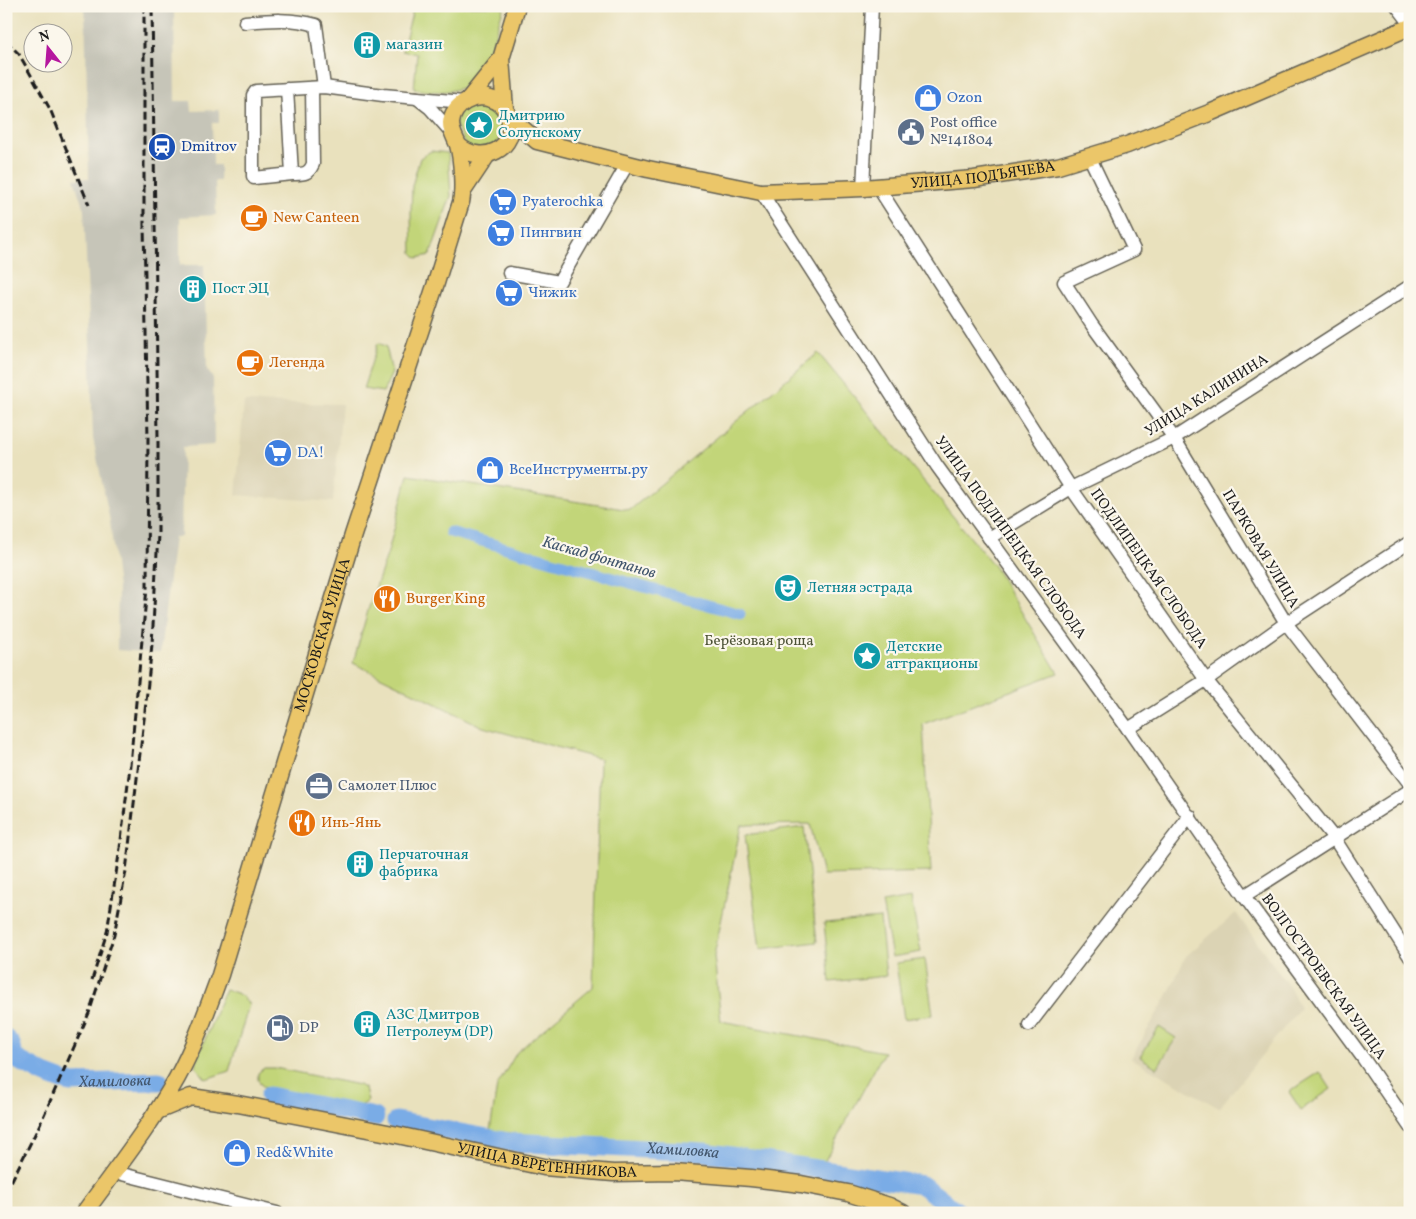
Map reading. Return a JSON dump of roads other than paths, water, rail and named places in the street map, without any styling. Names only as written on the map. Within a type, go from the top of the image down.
[{"type":"main road","name":"МОСКОВСКАЯ УЛИЦА","points":[[464,191],[451,124],[453,116],[501,59],[517,6]]},
{"type":"main road","name":"УЛИЦА ПОДЪЯЧЕВА","points":[[494,152],[533,140],[761,192],[974,180],[1058,166],[1127,145],[1212,112],[1410,25]]},
{"type":"main road","name":"МОСКОВСКАЯ УЛИЦА","points":[[84,1213],[178,1077],[200,1029],[220,975],[353,536],[436,283],[464,191],[509,135],[501,59]]},
{"type":"main road","points":[[467,100],[483,97],[492,99],[533,140]]},
{"type":"main road","points":[[455,139],[470,154],[479,156],[494,152]]},
{"type":"main road","name":"УЛИЦА ВЕРЕТЕННИКОВА","points":[[158,1108],[192,1097],[393,1134],[544,1167],[613,1173],[683,1173],[800,1184],[848,1193],[889,1206],[903,1213]]},
{"type":"street","points":[[870,187],[872,6]]},
{"type":"street","points":[[1397,6],[1410,25]]},
{"type":"street","points":[[245,22],[302,21],[316,25],[318,87],[314,164],[310,172],[304,174],[254,178],[253,92],[318,87],[417,98],[467,100]]},
{"type":"street","points":[[288,88],[292,174]]},
{"type":"street","points":[[417,98],[430,108],[455,139]]},
{"type":"street","name":"ПАРКОВАЯ УЛИЦА","points":[[1089,156],[1134,250],[1064,282],[1092,326],[1174,438],[1286,623],[1410,784]]},
{"type":"street","points":[[509,273],[559,282],[628,163]]},
{"type":"street","name":"ПОДЛИПЕЦКАЯ СЛОБОДА","points":[[870,187],[1071,488],[1206,680],[1334,838],[1410,956]]},
{"type":"street","name":"УЛИЦА ПОДЛИПЕЦКАЯ СЛОБОДА","points":[[761,192],[937,466],[1128,729],[1244,896]]},
{"type":"street","name":"УЛИЦА КАЛИНИНА","points":[[989,538],[1071,488],[1174,438],[1410,286]]},
{"type":"street","points":[[1128,729],[1206,680],[1286,623],[1410,542]]},
{"type":"street","points":[[1244,896],[1410,790]]},
{"type":"street","points":[[1029,1025],[1190,816]]},
{"type":"street","name":"ВОЛГОСТРОЕВСКАЯ УЛИЦА","points":[[1244,896],[1363,1058],[1410,1127]]},
{"type":"street","points":[[114,1172],[277,1213]]},
{"type":"waterway","name":"Каскад фонтанов","points":[[450,532],[740,614]]},
{"type":"waterway","name":"Хамиловка","points":[[6,1039],[11,1044],[14,1058],[60,1080]]},
{"type":"waterway","name":"Хамиловка","points":[[70,1083],[159,1081]]},
{"type":"waterway","name":"Хамиловка","points":[[269,1096],[375,1117]]},
{"type":"waterway","name":"Хамиловка","points":[[396,1121],[509,1142],[704,1152],[922,1185],[959,1213]]},
{"type":"railway","points":[[92,980],[107,932],[120,848],[147,588],[148,439],[144,224],[144,6]]},
{"type":"railway","points":[[6,1192],[40,1124],[89,1013],[114,935],[126,871],[152,644],[158,534],[152,6]]},
{"type":"railway","points":[[6,41],[19,54],[50,109],[89,205]]},
{"type":"place","name":"магазин","points":[[367,45]]},
{"type":"place","name":"Ozon","points":[[928,98]]},
{"type":"place","name":"Дмитрию Солунскому","points":[[479,125]]},
{"type":"place","name":"Post office №141804","points":[[911,132]]},
{"type":"place","name":"Dmitrov","points":[[162,147]]},
{"type":"place","name":"Pyaterochka","points":[[503,202]]},
{"type":"place","name":"New Canteen","points":[[254,218]]},
{"type":"place","name":"Пингвин","points":[[501,233]]},
{"type":"place","name":"Пост ЭЦ","points":[[193,289]]},
{"type":"place","name":"Чижик","points":[[509,293]]},
{"type":"place","name":"Легенда","points":[[250,363]]},
{"type":"place","name":"DA!","points":[[278,453]]},
{"type":"place","name":"ВсеИнструменты.ру","points":[[490,470]]},
{"type":"place","name":"Летняя эстрада","points":[[788,588]]},
{"type":"place","name":"Burger King","points":[[387,599]]},
{"type":"place","name":"Детские аттракционы","points":[[867,656]]},
{"type":"place","name":"Самолет Плюс","points":[[319,786]]},
{"type":"place","name":"Инь-Янь","points":[[302,823]]},
{"type":"place","name":"Перчаточная фабрика","points":[[360,864]]},
{"type":"place","name":"АЗС Дмитров Петролеум (DP)","points":[[367,1024]]},
{"type":"place","name":"DP","points":[[280,1028]]},
{"type":"place","name":"Red&White","points":[[237,1153]]},
{"type":"park label","name":"Берёзовая роща","points":[[759,641]]}]
